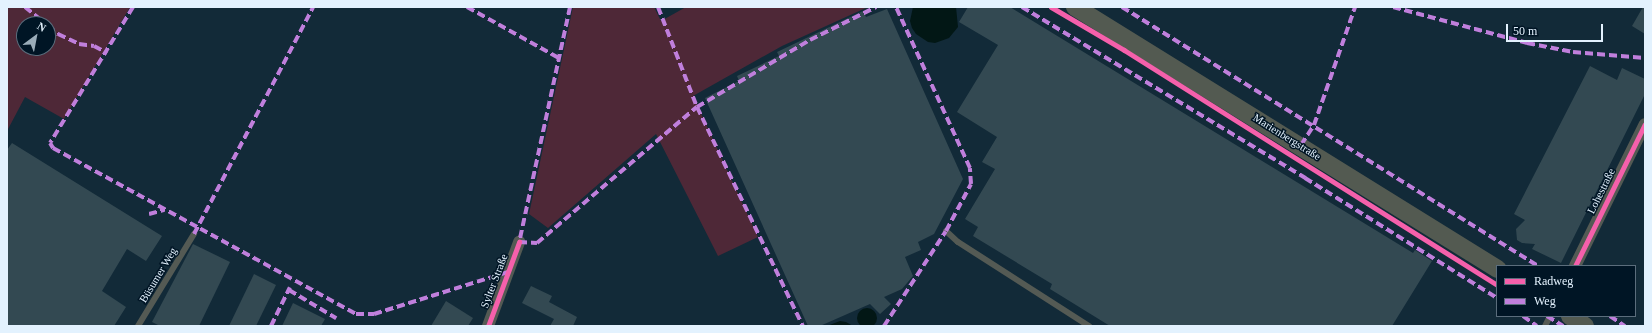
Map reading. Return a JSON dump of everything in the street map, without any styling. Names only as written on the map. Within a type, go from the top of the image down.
[{"type":"main road","name":"Marienbergstraße","points":[[1075,7],[1496,268]]},
{"type":"main road","points":[[1572,317],[1585,326]]},
{"type":"street","name":"Lohestraße","points":[[1575,265],[1645,124]]},
{"type":"street","name":"Sylter Straße","points":[[492,324],[519,242]]},
{"type":"lane","points":[[946,232],[958,242],[1089,326]]},
{"type":"lane","name":"Büsumer Weg","points":[[138,326],[194,234]]},
{"type":"lane","points":[[1545,326],[1550,317]]},
{"type":"shaded area","points":[[7,7],[130,7],[64,119],[25,97],[7,131]]},
{"type":"shaded area","points":[[573,7],[654,7],[661,21],[686,7],[868,7],[782,46],[693,96],[758,237],[718,256],[656,134],[548,228],[529,214]]},
{"type":"shaded area","points":[[913,7],[956,7],[958,27],[949,38],[935,43],[928,42],[916,34],[912,28],[910,21]]},
{"type":"shaded area","points":[[867,308],[874,311],[877,318],[874,325],[867,328],[860,325],[857,318],[860,311]]},
{"type":"shaded area","points":[[840,321],[846,322],[853,326],[827,326]]},
{"type":"building","points":[[968,7],[1010,7],[1413,253],[1415,250],[1432,261],[1392,326],[1110,326],[1050,289],[1052,284],[973,236],[978,227],[965,219],[995,169],[982,162],[997,137],[957,112],[998,45],[959,22]]},
{"type":"building","points":[[1643,7],[1645,7],[1645,34],[1632,26]]},
{"type":"building","points":[[887,9],[963,179],[934,234],[918,242],[921,250],[905,257],[913,276],[902,289],[884,297],[891,304],[880,314],[870,304],[820,326],[808,326],[705,98],[739,81],[737,76],[779,56],[777,52],[863,11],[866,17]]},
{"type":"building","points":[[1590,66],[1617,80],[1622,68],[1645,79],[1645,94],[1561,263],[1532,249],[1535,244],[1522,243],[1517,240],[1516,229],[1525,220],[1514,214]]},
{"type":"building","points":[[12,143],[162,236],[146,261],[127,249],[102,291],[126,307],[114,326],[7,326],[7,150]]},
{"type":"building","points":[[193,244],[230,262],[199,326],[160,326],[152,322]]},
{"type":"building","points":[[254,274],[276,285],[256,326],[229,326]]},
{"type":"building","points":[[531,286],[552,296],[549,302],[577,317],[573,326],[550,326],[554,319],[522,303]]},
{"type":"building","points":[[446,301],[473,318],[468,326],[431,326]]},
{"type":"building","points":[[293,303],[325,319],[321,326],[282,326]]},
{"type":"marked path","points":[[25,7],[36,16]]},
{"type":"marked path","points":[[133,7],[50,143],[53,148],[356,314],[374,314],[508,272]]},
{"type":"marked path","points":[[194,234],[313,7]]},
{"type":"marked path","points":[[467,7],[559,58]]},
{"type":"marked path","points":[[570,7],[519,242],[537,243],[697,107],[810,40],[876,7]]},
{"type":"marked path","points":[[658,7],[697,107],[803,326]]},
{"type":"marked path","points":[[884,326],[946,231],[971,184],[970,168],[896,7]]},
{"type":"marked path","points":[[1022,7],[1305,178],[1496,297]]},
{"type":"marked path","points":[[1122,7],[1536,265]]},
{"type":"marked path","points":[[1301,145],[1314,125],[1355,7]]},
{"type":"marked path","points":[[1393,7],[1527,43],[1573,52],[1645,58]]},
{"type":"marked path","points":[[56,32],[79,44],[94,46],[107,53]]},
{"type":"marked path","points":[[149,214],[164,210]]},
{"type":"marked path","points":[[271,326],[290,287]]},
{"type":"marked path","points":[[289,290],[336,318]]},
{"type":"marked path","points":[[1524,317],[1537,326]]},
{"type":"marked path","points":[[1549,317],[1563,326]]},
{"type":"marked path","points":[[1612,317],[1625,326]]},
{"type":"cycle path","points":[[1051,7],[1124,50],[1496,284]]},
{"type":"cycle path","points":[[1575,265],[1645,124]]},
{"type":"cycle path","points":[[488,326],[519,242]]}]
